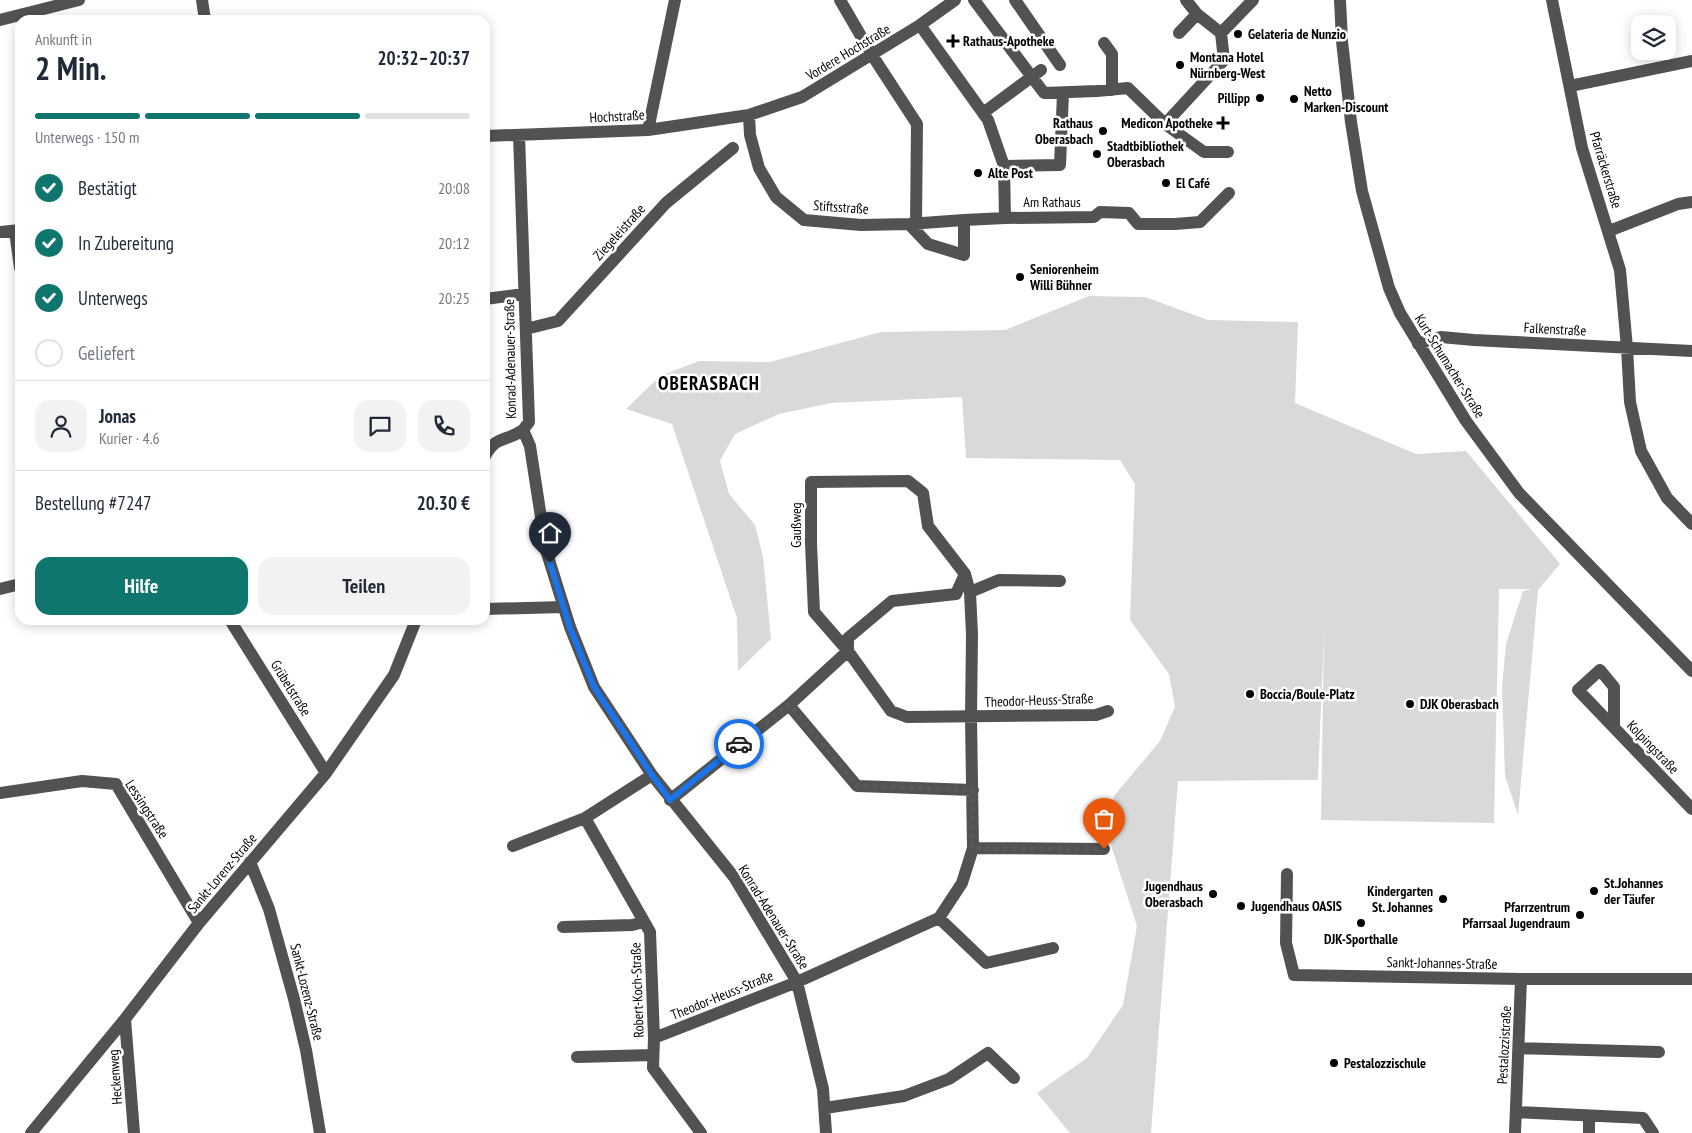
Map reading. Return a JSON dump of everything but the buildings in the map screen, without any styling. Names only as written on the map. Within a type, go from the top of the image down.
[{"type":"street","points":[[20,15],[79,0]]},
{"type":"street","points":[[202,0],[204,15]]},
{"type":"street","points":[[648,130],[675,0]]},
{"type":"street","points":[[840,0],[872,55],[917,124],[913,224],[928,244],[964,255],[964,220]]},
{"type":"street","name":"Vordere Hochstraße","points":[[749,116],[802,97],[920,25],[955,0]]},
{"type":"street","points":[[974,0],[1036,74],[1044,93],[1128,88],[1165,124],[1204,152],[1228,152]]},
{"type":"street","points":[[1016,0],[1060,65]]},
{"type":"street","points":[[1165,124],[1224,60],[1221,34],[1197,14],[1186,0]]},
{"type":"street","points":[[1221,34],[1253,0]]},
{"type":"street","name":"Kurt-Schumacher-Straße","points":[[1340,0],[1342,41],[1349,104],[1362,191],[1389,288],[1400,313],[1466,421],[1519,493],[1692,671]]},
{"type":"street","name":"Pfarräckerstraße","points":[[1552,0],[1582,148],[1620,270],[1628,348],[1630,402],[1641,451],[1667,498],[1692,524]]},
{"type":"street","points":[[1180,34],[1197,14]]},
{"type":"street","points":[[0,20],[15,16]]},
{"type":"street","name":"Am Rathaus","points":[[920,25],[988,120],[1004,166],[1005,218]]},
{"type":"street","points":[[1104,43],[1112,54],[1112,90]]},
{"type":"street","points":[[1570,86],[1692,60]]},
{"type":"street","points":[[983,113],[1036,74]]},
{"type":"street","points":[[1004,166],[1060,165],[1063,93]]},
{"type":"street","name":"Hochstraße","points":[[490,136],[648,130],[749,116]]},
{"type":"street","name":"Stiftsstraße","points":[[749,116],[750,135],[759,168],[776,197],[804,220],[861,225],[913,224],[964,220]]},
{"type":"street","name":"Konrad-Adenauer-Straße","points":[[519,135],[529,422],[523,430],[530,446],[546,550],[570,628],[594,687],[670,800],[734,877],[797,982],[819,1070],[825,1108],[826,1133]]},
{"type":"street","name":"Ziegeleistraße","points":[[526,329],[558,321],[666,203],[733,148]]},
{"type":"street","name":"Am Rathaus","points":[[964,220],[1094,217],[1100,212],[1129,213],[1138,224],[1200,222],[1229,193]]},
{"type":"street","points":[[1609,230],[1678,204],[1692,202]]},
{"type":"street","points":[[0,232],[15,230]]},
{"type":"street","points":[[490,299],[524,294]]},
{"type":"street","name":"Falkenstraße","points":[[1418,344],[1441,337],[1692,352]]},
{"type":"street","points":[[490,447],[501,440],[515,436],[523,430]]},
{"type":"street","name":"Theodor-Heuss-Straße","points":[[654,1038],[797,982],[939,918],[962,883],[972,848],[972,635],[970,592],[965,574],[928,526],[923,493],[908,481]]},
{"type":"street","name":"Gaußweg","points":[[848,651],[814,612],[811,482],[908,481]]},
{"type":"street","points":[[965,574],[956,594],[892,601],[848,638],[848,651],[891,710],[907,718],[971,717]]},
{"type":"street","points":[[970,592],[999,580],[1060,581]]},
{"type":"street","points":[[0,589],[15,585]]},
{"type":"street","points":[[490,609],[564,607]]},
{"type":"street","name":"Grübelstraße","points":[[233,625],[326,773]]},
{"type":"street","name":"Sankt-Lorenz-Straße","points":[[31,1133],[125,1019],[199,923],[326,773],[394,675],[414,625]]},
{"type":"street","points":[[670,800],[789,704],[848,651]]},
{"type":"street","points":[[789,704],[857,786],[973,790]]},
{"type":"street","name":"Theodor-Heuss-Straße","points":[[971,717],[1096,715],[1108,711]]},
{"type":"street","name":"Kolpingstraße","points":[[1614,727],[1692,809]]},
{"type":"street","points":[[513,846],[585,818],[652,775]]},
{"type":"street","name":"Lessingstraße","points":[[0,792],[82,781],[116,784],[199,923]]},
{"type":"street","name":"Robert-Koch-Straße","points":[[585,818],[650,932],[654,1038],[653,1068],[700,1133]]},
{"type":"street","points":[[972,848],[1104,849]]},
{"type":"street","name":"Sankt-Lozenz-Straße","points":[[250,862],[270,909],[294,999],[306,1050],[320,1133]]},
{"type":"street","name":"Sankt-Johannes-Straße","points":[[1288,874],[1286,943],[1294,975],[1521,979],[1692,979]]},
{"type":"street","points":[[939,918],[986,963],[1053,948]]},
{"type":"street","points":[[563,928],[632,925],[644,922]]},
{"type":"street","name":"Pestalozzistraße","points":[[1515,1133],[1521,979]]},
{"type":"street","name":"Heckenweg","points":[[125,1019],[134,1133]]},
{"type":"street","points":[[1519,1048],[1659,1052]]},
{"type":"street","points":[[825,1108],[904,1096],[949,1079],[988,1053],[1014,1078]]},
{"type":"street","points":[[577,1057],[653,1056]]},
{"type":"street","points":[[1516,1112],[1643,1118],[1653,1133]]},
{"type":"street","points":[[1589,1116],[1589,1133]]},
{"type":"shaded area","points":[[1089,296],[1145,297],[1208,320],[1298,322],[1295,403],[1416,454],[1466,451],[1560,564],[1538,590],[1518,815],[1505,776],[1502,687],[1506,644],[1523,591],[1533,589],[1499,589],[1494,823],[1321,820],[1324,633],[1318,780],[1178,781],[1151,1133],[1070,1133],[1037,1093],[1087,1058],[1123,1005],[1137,926],[1108,836],[1114,796],[1160,741],[1175,707],[1169,674],[1130,620],[1135,484],[1120,460],[966,458],[962,397],[831,403],[779,414],[735,434],[720,461],[729,494],[755,525],[763,557],[771,639],[738,671],[737,618],[672,424],[626,409],[660,376],[699,361],[770,362],[881,332],[1005,330]]},
{"type":"way so far","points":[[739,744],[789,704],[806,727],[857,786],[973,790],[972,848],[1104,849]]},
{"type":"place","name":"Gelateria de Nunzio","points":[[1238,34]]},
{"type":"place","name":"Rathaus-Apotheke","points":[[953,41]]},
{"type":"place","name":"Montana Hotel Nürnberg-West","points":[[1180,65]]},
{"type":"place","name":"Pillipp","points":[[1260,98]]},
{"type":"place","name":"Netto Marken-Discount","points":[[1294,99]]},
{"type":"place","name":"Medicon Apotheke","points":[[1223,123]]},
{"type":"place","name":"Rathaus Oberasbach","points":[[1103,131]]},
{"type":"place","name":"Stadtbibliothek Oberasbach","points":[[1097,154]]},
{"type":"place","name":"Alte Post","points":[[978,173]]},
{"type":"place","name":"El Café","points":[[1166,183]]},
{"type":"place","name":"Seniorenheim Willi Bühner","points":[[1020,277]]},
{"type":"place","name":"Boccia/Boule-Platz","points":[[1250,694]]},
{"type":"place","name":"DJK Oberasbach","points":[[1410,704]]},
{"type":"place","name":"St.Johannes der Täufer","points":[[1594,891]]},
{"type":"place","name":"Jugendhaus Oberasbach","points":[[1213,894]]},
{"type":"place","name":"Kindergarten St. Johannes","points":[[1443,899]]},
{"type":"place","name":"Jugendhaus OASIS","points":[[1241,906]]},
{"type":"place","name":"Pfarrzentrum Pfarrsaal Jugendraum","points":[[1580,915]]},
{"type":"place","name":"DJK-Sporthalle","points":[[1361,923]]},
{"type":"place","name":"Pestalozzischule","points":[[1334,1063]]},
{"type":"district","name":"OBERASBACH","points":[[709,383]]},
{"type":"route","points":[[550,563],[570,628],[594,687],[670,800],[739,744]]}]
